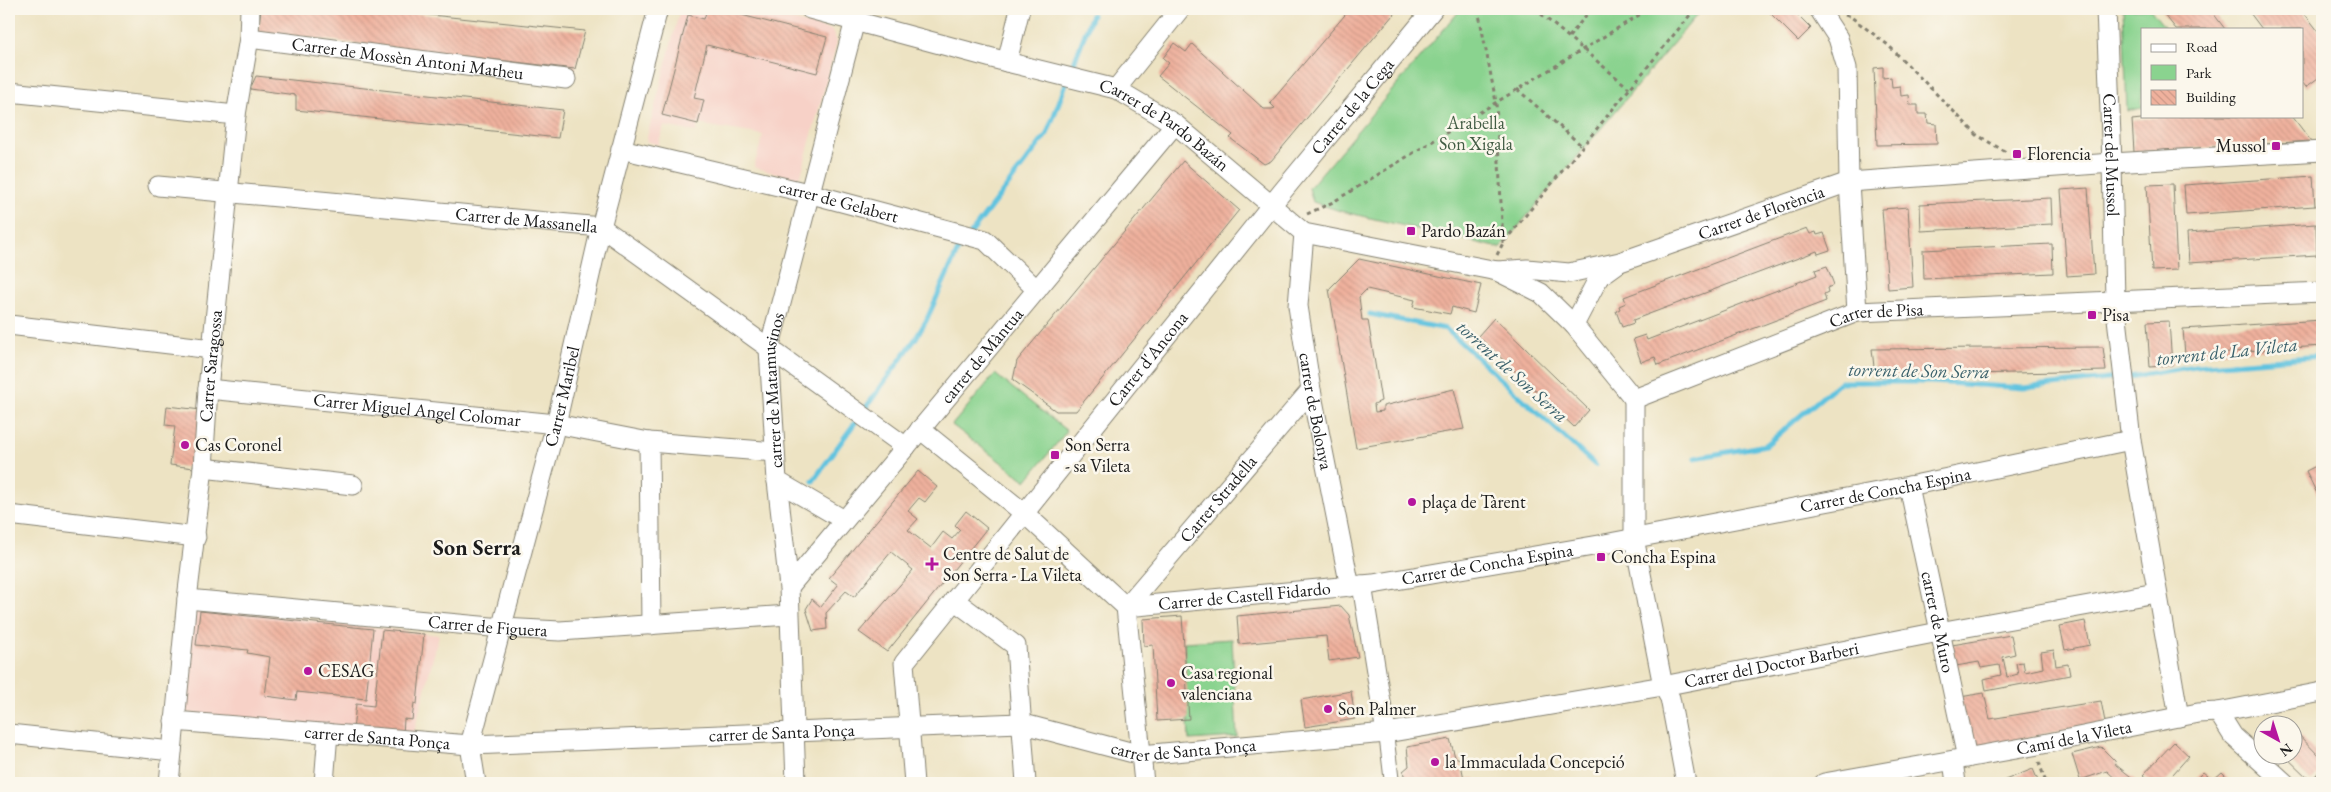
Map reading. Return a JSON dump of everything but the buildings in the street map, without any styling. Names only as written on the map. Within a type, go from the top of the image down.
[{"type":"street","name":"Carrer Saragossa","points":[[169,783],[187,599],[203,468],[208,389],[228,191],[236,115],[249,38],[250,9]]},
{"type":"street","name":"Carrer Maribel","points":[[476,783],[470,745],[556,424],[601,228],[658,9]]},
{"type":"street","name":"Carrer de Pardo Bazán","points":[[810,9],[856,14],[1006,62],[1116,89],[1175,124],[1273,205],[1304,234]]},
{"type":"street","points":[[1006,62],[1020,9]]},
{"type":"street","points":[[1116,89],[1180,9]]},
{"type":"street","name":"Carrer de la Cega","points":[[1273,205],[1433,9]]},
{"type":"street","name":"Carrer del Mussol","points":[[2106,9],[2115,301],[2131,440]]},
{"type":"street","points":[[1820,10],[1838,38],[1847,68],[1850,182],[1857,312]]},
{"type":"street","name":"carrer de Matamusinos","points":[[796,783],[792,733],[789,587],[777,481],[769,349],[856,14]]},
{"type":"street","name":"Carrer de Mossèn Antoni Matheu","points":[[249,38],[566,79]]},
{"type":"street","points":[[9,92],[236,115]]},
{"type":"street","name":"carrer de Màntua","points":[[789,587],[1175,124]]},
{"type":"street","name":"carrer de Gelabert","points":[[622,149],[808,193],[985,240],[1037,290]]},
{"type":"street","name":"Carrer de Florència","points":[[1494,270],[1527,269],[1569,273],[1620,262],[1850,182],[2112,163],[2322,151]]},
{"type":"street","name":"Carrer de Massanella","points":[[158,186],[228,191],[601,228],[906,447]]},
{"type":"street","name":"Carrer d'Ancona","points":[[914,783],[904,663],[1273,205]]},
{"type":"street","points":[[1304,234],[1494,270],[1541,293],[1574,325],[1634,399],[1634,538],[1663,686],[1670,698],[1686,783]]},
{"type":"street","name":"carrer de Bolonya","points":[[1304,234],[1298,306],[1311,390],[1356,586],[1386,734]]},
{"type":"street","points":[[1574,325],[1599,277],[1620,262]]},
{"type":"street","name":"Carrer de Pisa","points":[[1634,399],[1857,312],[2322,292]]},
{"type":"street","points":[[9,325],[212,349]]},
{"type":"street","name":"Carrer Miguel Angel Colomar","points":[[208,389],[556,424],[649,442],[775,452]]},
{"type":"street","name":"Carrer Stradella","points":[[1126,607],[1311,390]]},
{"type":"street","points":[[920,429],[1024,513],[1126,607],[1144,783]]},
{"type":"street","points":[[2131,440],[2179,717]]},
{"type":"street","name":"Carrer de Concha Espina","points":[[1356,586],[1634,538],[1909,486],[2131,440]]},
{"type":"street","points":[[649,442],[651,625]]},
{"type":"street","points":[[203,468],[353,485]]},
{"type":"street","points":[[777,481],[844,520]]},
{"type":"street","name":"carrer de Muro","points":[[1909,486],[1939,632],[1960,759],[1956,783]]},
{"type":"street","points":[[9,515],[196,537]]},
{"type":"street","name":"Carrer de Castell Fidardo","points":[[1126,607],[1356,586]]},
{"type":"street","name":"Carrer del Doctor Barberi","points":[[1386,734],[1663,686],[1939,632],[2156,593]]},
{"type":"street","name":"Carrer de Figuera","points":[[187,599],[502,628],[560,631],[789,615]]},
{"type":"street","points":[[954,600],[1016,646],[1020,723],[1026,783]]},
{"type":"street","name":"Camí de la Vileta","points":[[1824,783],[2322,692]]},
{"type":"street","points":[[2218,712],[2232,736],[2286,783]]},
{"type":"street","name":"carrer de Santa Ponça","points":[[174,721],[470,745],[910,729],[1020,723],[1142,755],[1386,734]]},
{"type":"street","points":[[324,783],[328,733]]},
{"type":"street","points":[[9,734],[172,751]]},
{"type":"street","points":[[1386,734],[1392,783]]},
{"type":"path","points":[[1478,9],[1496,102],[1503,243]]},
{"type":"path","points":[[1535,9],[1629,88]]},
{"type":"path","points":[[1569,37],[1591,9]]},
{"type":"path","points":[[1290,221],[1333,202],[1649,9]]},
{"type":"path","points":[[1494,270],[1503,243],[1696,9]]},
{"type":"path","points":[[1820,10],[1851,16],[1888,45],[1977,135],[2029,169]]},
{"type":"path","points":[[1517,89],[1582,146]]},
{"type":"path","points":[[2034,746],[2046,783]]},
{"type":"shaded area","points":[[680,9],[747,9],[832,30],[837,42],[801,175],[795,179],[754,167],[763,135],[698,124],[696,132],[664,126],[658,145],[646,141]]},
{"type":"shaded area","name":"CESAG","points":[[200,607],[439,635],[413,736],[188,713],[183,706],[193,613]]},
{"type":"green space","name":"Arabella Son Xigala","points":[[1461,9],[1702,9],[1500,248],[1340,211],[1313,202],[1309,188]]},
{"type":"green space","points":[[2123,9],[2150,9],[2165,28],[2141,28],[2141,108],[2127,111]]},
{"type":"green space","points":[[995,374],[1067,431],[1026,481],[952,425]]},
{"type":"green space","points":[[1232,639],[1237,737],[1189,740],[1184,642]]},
{"type":"waterway","points":[[1070,73],[1092,15]]},
{"type":"waterway","points":[[971,233],[1047,134],[1067,81]]},
{"type":"waterway","points":[[813,481],[916,338],[926,321],[959,248],[966,240]]},
{"type":"waterway","name":"torrent de Son Serra","points":[[1370,314],[1446,329],[1595,465]]},
{"type":"waterway","name":"torrent de Son Serra","points":[[1695,458],[1766,445],[1840,382],[1931,382],[2024,388],[2136,376],[2195,366],[2322,356]]},
{"type":"place","name":"Mussol","points":[[2276,146]]},
{"type":"place","name":"Florencia","points":[[2017,154]]},
{"type":"place","name":"Pardo Bazán","points":[[1411,231]]},
{"type":"place","name":"Pisa","points":[[2092,315]]},
{"type":"place","name":"Cas Coronel","points":[[185,445]]},
{"type":"place","name":"Son Serra - sa Vileta","points":[[1055,455]]},
{"type":"place","name":"plaça de Tàrent","points":[[1412,502]]},
{"type":"place","name":"Concha Espina","points":[[1601,557]]},
{"type":"place","name":"Centre de Salut de Son Serra - La Vileta","points":[[932,564]]},
{"type":"place","name":"CESAG","points":[[308,671]]},
{"type":"place","name":"Casa regional valenciana","points":[[1171,683]]},
{"type":"place","name":"Son Palmer","points":[[1328,709]]},
{"type":"place","name":"la Immaculada Concepció","points":[[1435,762]]},
{"type":"district","name":"Son Serra","points":[[477,547]]},
{"type":"water label","name":"torrent de La Vileta","points":[[2227,351]]}]
